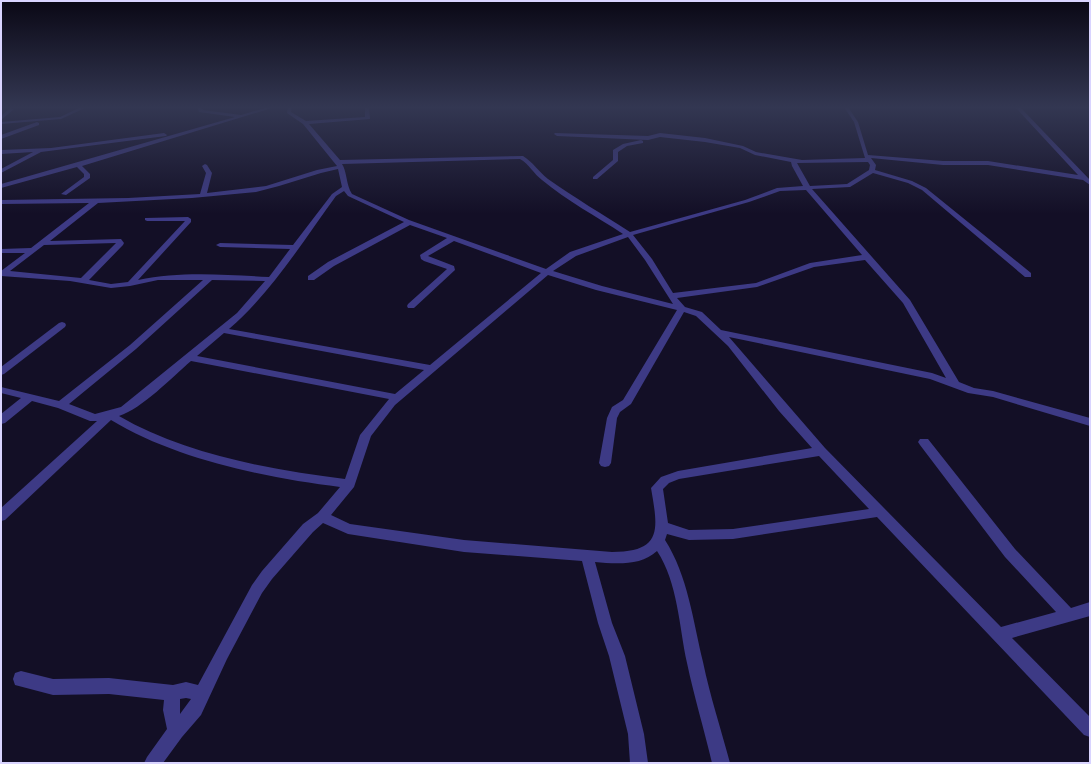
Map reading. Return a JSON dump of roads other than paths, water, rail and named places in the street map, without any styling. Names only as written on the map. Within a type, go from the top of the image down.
[{"type":"street","points":[[1,152],[42,150],[102,143]]},
{"type":"street","points":[[1,186],[157,143]]},
{"type":"street","points":[[321,143],[339,165],[350,195],[410,222],[547,272],[598,288],[699,314],[731,344],[783,408],[821,451],[1090,729]]},
{"type":"street","points":[[595,178],[616,160],[614,151],[625,145],[638,143]]},
{"type":"street","points":[[719,143],[741,147],[755,153],[809,162],[868,158],[943,163],[988,163],[1084,178]]},
{"type":"street","points":[[154,763],[176,731],[195,709],[257,589],[290,547],[308,528],[322,517],[350,484],[353,470],[366,435],[380,416],[397,398],[547,272],[583,250],[628,234],[747,201],[779,189],[848,186],[872,171],[873,165],[868,158],[863,143]]},
{"type":"street","points":[[1052,143],[1074,169],[1090,183]]},
{"type":"street","points":[[1,171],[42,150]]},
{"type":"street","points":[[1,202],[95,202],[204,195],[265,188],[312,172],[339,165],[521,157],[528,161],[544,178],[565,194],[628,234],[648,259],[671,296],[682,310]]},
{"type":"street","points":[[794,160],[795,166],[807,188],[907,302],[954,383]]},
{"type":"street","points":[[64,194],[87,178],[87,174],[78,165]]},
{"type":"street","points":[[204,195],[209,173],[205,166]]},
{"type":"street","points":[[872,171],[910,182],[924,189],[1004,253],[1028,275]]},
{"type":"street","points":[[1,390],[61,405],[94,418],[125,410],[240,314],[271,279],[334,195],[346,187]]},
{"type":"street","points":[[2,274],[95,202]]},
{"type":"street","points":[[130,284],[189,220],[178,218],[147,219]]},
{"type":"street","points":[[311,278],[331,264],[410,222]]},
{"type":"street","points":[[411,306],[451,270],[451,268],[427,260],[424,258],[424,255],[453,238]]},
{"type":"street","points":[[42,243],[118,241],[120,243],[83,281]]},
{"type":"street","points":[[220,245],[294,247]]},
{"type":"street","points":[[1,251],[34,250]]},
{"type":"street","points":[[671,296],[757,285],[813,265],[867,257]]},
{"type":"street","points":[[2,274],[83,281],[111,286],[130,284],[158,278],[211,277],[271,279]]},
{"type":"street","points":[[61,405],[133,348],[211,277]]},
{"type":"street","points":[[605,463],[612,418],[616,410],[628,402],[682,310]]},
{"type":"street","points":[[1,372],[62,325]]},
{"type":"street","points":[[221,330],[432,368]]},
{"type":"street","points":[[718,332],[902,369],[954,383],[972,391],[993,394],[1090,422]]},
{"type":"street","points":[[189,358],[237,365],[358,388],[397,398]]},
{"type":"street","points":[[1,420],[30,397]]},
{"type":"street","points":[[110,415],[130,427],[197,454],[294,477],[350,484]]},
{"type":"street","points":[[1,516],[110,415]]},
{"type":"street","points":[[924,442],[1010,553],[1068,615]]},
{"type":"street","points":[[322,517],[348,530],[464,546],[612,558],[637,556],[650,551],[658,542],[662,527],[657,488],[665,480],[678,475],[821,451]]},
{"type":"street","points":[[662,527],[689,535],[733,534],[880,512]]},
{"type":"street","points":[[658,542],[665,551],[676,580],[721,763]]},
{"type":"street","points":[[587,556],[605,623],[617,656],[636,734],[639,763]]},
{"type":"street","points":[[999,635],[1090,609]]},
{"type":"street","points":[[21,679],[53,687],[109,686],[173,693],[186,690],[202,694]]},
{"type":"street","points":[[173,693],[171,710],[176,731]]}]
